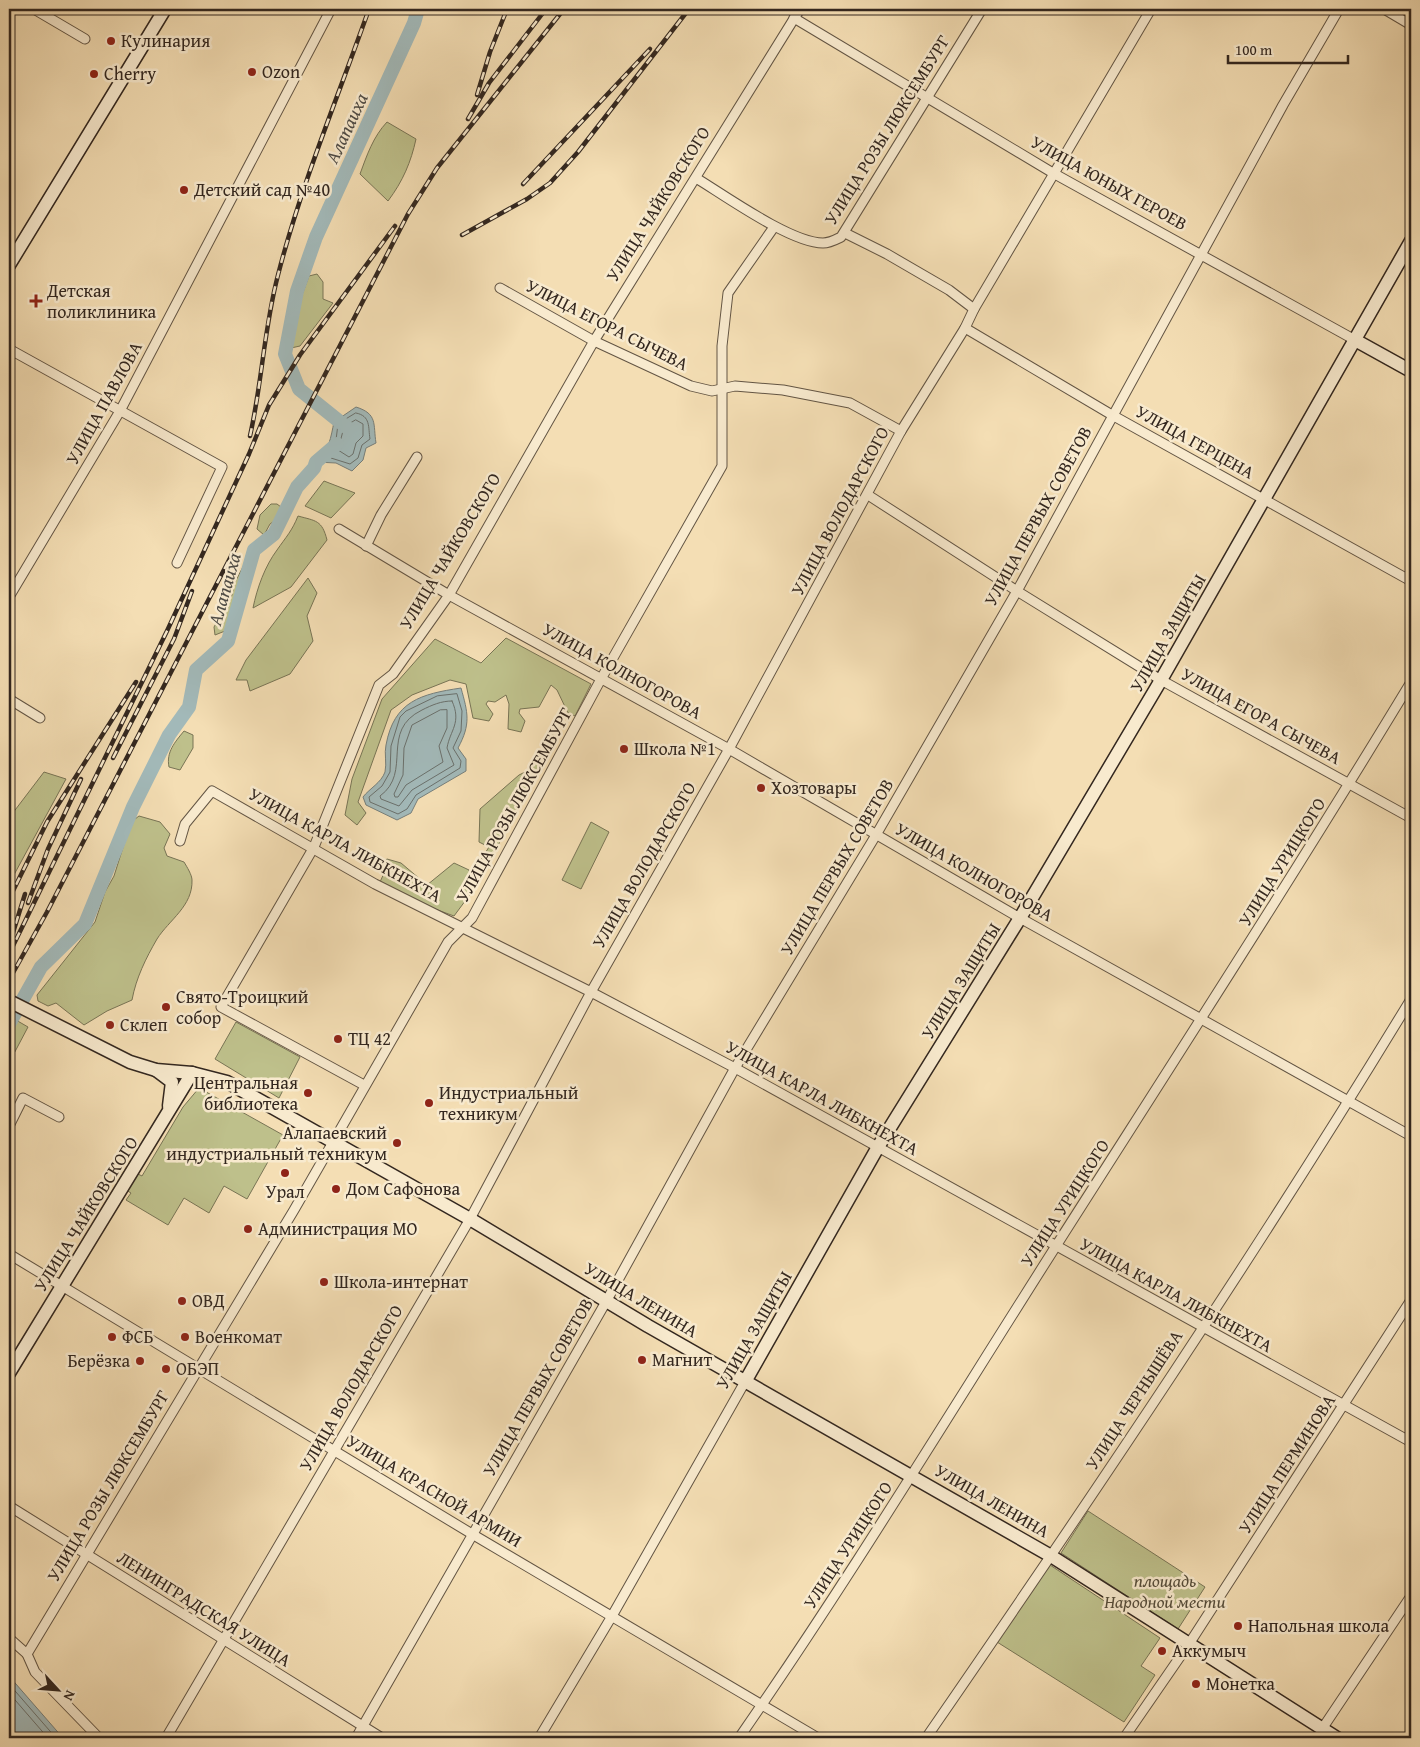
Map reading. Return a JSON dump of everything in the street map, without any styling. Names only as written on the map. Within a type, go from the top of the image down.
[{"type":"street","points":[[34,9],[85,39]]},
{"type":"street","points":[[9,265],[165,9]]},
{"type":"street","name":"УЛИЦА ПАВЛОВА","points":[[9,597],[120,412],[331,9]]},
{"type":"street","name":"УЛИЦА ЧАЙКОВСКОГО","points":[[364,1086],[221,1007],[314,847],[379,686],[393,674],[449,595],[594,341],[800,9]]},
{"type":"street","name":"УЛИЦА РОЗЫ ЛЮКСЕМБУРГ","points":[[27,1654],[197,1368],[249,1286],[448,942],[472,918],[601,679],[722,466],[722,346],[728,293],[774,227],[817,243],[834,241],[845,233],[982,9]]},
{"type":"street","name":"УЛИЦА ВОЛОДАРСКОГО","points":[[166,1738],[470,1219],[591,992],[729,749],[901,431],[965,328],[1054,173],[1152,9]]},
{"type":"street","name":"УЛИЦА ПЕРВЫХ СОВЕТОВ","points":[[356,1738],[606,1300],[735,1068],[876,835],[1017,591],[1283,105],[1339,9]]},
{"type":"street","points":[[1384,9],[1411,25]]},
{"type":"street","name":"УЛИЦА ЮНЫХ ГЕРОЕВ","points":[[794,18],[1054,173],[1411,371]]},
{"type":"street","points":[[696,178],[774,227]]},
{"type":"street","points":[[845,233],[887,254],[948,290],[974,310]]},
{"type":"street","name":"УЛИЦА ЗАЩИТЫ","points":[[539,1738],[612,1616],[878,1147],[1020,918],[1161,680],[1266,499],[1411,241]]},
{"type":"street","name":"УЛИЦА ЕГОРА СЫЧЕВА","points":[[500,288],[594,341],[691,386],[712,391],[722,391],[735,386],[782,390],[850,403],[901,431]]},
{"type":"street","name":"УЛИЦА ГЕРЦЕНА","points":[[965,328],[1112,415],[1411,581]]},
{"type":"street","points":[[9,349],[222,468],[177,563]]},
{"type":"street","points":[[366,546],[381,515],[417,457]]},
{"type":"street","name":"УЛИЦА ЕГОРА СЫЧЕВА","points":[[868,495],[1017,591],[1161,680],[1411,818]]},
{"type":"street","name":"УЛИЦА КОЛНОГОРОВА","points":[[339,529],[449,595],[729,749],[1020,918],[1203,1018],[1411,1136]]},
{"type":"street","name":"УЛИЦА УРИЦКОГО","points":[[739,1738],[913,1475],[1055,1247],[1203,1018],[1411,682]]},
{"type":"street","points":[[9,699],[40,718]]},
{"type":"street","name":"УЛИЦА КАРЛА ЛИБКНЕХТА","points":[[180,841],[185,824],[212,792],[314,847],[375,884],[591,992],[735,1068],[1344,1407],[1411,1442]]},
{"type":"street","name":"УЛИЦА ЧЕРНЫШЁВА","points":[[926,1738],[1052,1556],[1350,1101],[1411,1000]]},
{"type":"street","name":"УЛИЦА ЛЕНИНА","points":[[9,1001],[130,1062],[156,1070],[192,1072],[227,1082],[470,1219],[606,1300],[1052,1556],[1319,1734],[1337,1738]]},
{"type":"street","points":[[156,1070],[172,1082],[171,1100],[164,1121]]},
{"type":"street","name":"УЛИЦА ЧАЙКОВСКОГО","points":[[9,1373],[164,1121],[192,1072]]},
{"type":"street","points":[[9,1126],[23,1098],[59,1117]]},
{"type":"street","name":"УЛИЦА КРАСНОЙ АРМИИ","points":[[9,1254],[472,1534],[818,1738]]},
{"type":"street","name":"УЛИЦА ПЕРМИНОВА","points":[[1124,1738],[1344,1407],[1411,1300]]},
{"type":"street","name":"ЛЕНИНГРАДСКАЯ УЛИЦА","points":[[9,1506],[223,1641],[382,1738]]},
{"type":"street","points":[[1319,1734],[1411,1596]]},
{"type":"street","points":[[9,1638],[27,1654],[35,1672],[99,1738]]},
{"type":"green space","points":[[387,122],[416,139],[406,171],[388,201],[360,174],[374,140]]},
{"type":"green space","points":[[317,274],[323,282],[323,299],[333,303],[300,346],[291,348],[296,311],[309,276]]},
{"type":"green space","points":[[324,481],[355,493],[331,518],[305,506]]},
{"type":"green space","points":[[271,504],[277,504],[285,510],[285,514],[270,524],[264,535],[257,529],[260,515]]},
{"type":"green space","points":[[298,516],[317,522],[323,529],[327,540],[291,587],[253,608],[265,570]]},
{"type":"green space","points":[[244,565],[253,572],[237,614],[235,627],[215,635],[214,627],[232,595],[234,584]]},
{"type":"green space","points":[[308,578],[317,593],[307,616],[313,641],[290,674],[250,691],[247,680],[236,680],[246,660]]},
{"type":"green space","points":[[506,638],[591,684],[575,716],[568,713],[557,690],[551,685],[539,707],[520,709],[519,713],[525,721],[521,732],[508,729],[509,704],[506,695],[495,702],[488,701],[486,704],[493,714],[489,721],[473,718],[466,684],[450,680],[412,695],[391,710],[358,802],[366,813],[357,825],[345,815],[352,779],[382,699],[435,639],[481,663]]},
{"type":"green space","points":[[184,731],[193,735],[193,748],[180,770],[169,767],[168,762],[170,752]]},
{"type":"green space","points":[[552,732],[555,740],[477,884],[475,869],[489,847],[479,842],[480,809],[519,775],[531,769]]},
{"type":"green space","points":[[44,772],[66,779],[9,884],[9,818]]},
{"type":"green space","points":[[139,816],[160,822],[170,834],[164,848],[167,856],[184,862],[189,871],[192,878],[189,898],[162,932],[149,953],[139,976],[132,1000],[107,1011],[84,1025],[56,1003],[48,1006],[38,1001],[37,995],[95,922],[105,892],[114,876],[131,822]]},
{"type":"green space","points":[[591,822],[609,832],[581,889],[562,880]]},
{"type":"green space","points":[[387,859],[401,863],[427,885],[454,863],[469,870],[474,889],[454,916],[424,905],[380,882],[385,871],[380,864]]},
{"type":"green space","points":[[9,1016],[28,1027],[9,1063]]},
{"type":"green space","points":[[236,1022],[300,1057],[279,1098],[215,1059]]},
{"type":"green space","points":[[199,1088],[283,1135],[247,1199],[224,1186],[209,1213],[184,1198],[168,1225],[126,1200],[131,1193],[126,1190],[136,1173],[142,1176],[183,1107]]},
{"type":"green space","name":"площадь Народной мести","points":[[1088,1511],[1205,1587],[1178,1629],[1061,1553]]},
{"type":"green space","points":[[1050,1565],[1160,1638],[1141,1666],[1155,1675],[1124,1722],[997,1642]]},
{"type":"water","points":[[356,407],[371,416],[376,443],[366,448],[363,460],[352,471],[336,463],[316,462],[327,449],[334,422]]},
{"type":"water","points":[[461,688],[467,725],[458,748],[466,759],[466,771],[418,799],[411,813],[397,820],[366,805],[363,797],[381,779],[385,772],[385,748],[395,718],[412,702],[422,697]]},
{"type":"water","points":[[9,1676],[63,1738],[9,1738]]},
{"type":"waterway","name":"Алапаиха","points":[[350,430],[299,389],[285,354],[297,291],[316,237],[414,23],[418,9]]},
{"type":"waterway","name":"Алапаиха","points":[[9,1024],[41,967],[85,924],[133,807],[169,735],[189,707],[196,670],[228,641],[254,550],[274,534],[297,487],[314,468],[316,462],[337,444]]},
{"type":"railway","points":[[250,436],[269,315],[287,241],[309,174],[369,9]]},
{"type":"railway","points":[[477,95],[490,52],[507,9]]},
{"type":"railway","points":[[468,119],[489,83],[546,9]]},
{"type":"railway","points":[[9,980],[47,912],[408,214],[437,168],[564,9]]},
{"type":"railway","points":[[462,235],[527,199],[550,183],[578,152],[689,9]]},
{"type":"railway","points":[[523,184],[650,49]]},
{"type":"railway","points":[[9,954],[167,631],[249,454],[269,405],[300,355],[395,226]]},
{"type":"railway","points":[[113,758],[174,639],[192,591]]},
{"type":"railway","points":[[9,899],[47,822],[136,682]]},
{"type":"railway","points":[[28,903],[48,849],[81,779]]},
{"type":"railway","points":[[11,939],[25,894]]},
{"type":"place","name":"Кулинария","points":[[111,41]]},
{"type":"place","name":"Ozon","points":[[252,72]]},
{"type":"place","name":"Cherry","points":[[94,74]]},
{"type":"place","name":"Детский сад №40","points":[[184,190]]},
{"type":"place","name":"Детская поликлиника","points":[[36,301]]},
{"type":"place","name":"Школа №1","points":[[624,749]]},
{"type":"place","name":"Хозтовары","points":[[761,788]]},
{"type":"place","name":"Свято-Троицкий собор","points":[[166,1007]]},
{"type":"place","name":"Склеп","points":[[110,1025]]},
{"type":"place","name":"ТЦ 42","points":[[338,1039]]},
{"type":"place","name":"Центральная библиотека","points":[[308,1093]]},
{"type":"place","name":"Индустриальный техникум","points":[[429,1103]]},
{"type":"place","name":"Алапаевский индустриальный техникум","points":[[397,1143]]},
{"type":"place","name":"Урал","points":[[285,1173]]},
{"type":"place","name":"Дом Сафонова","points":[[336,1189]]},
{"type":"place","name":"Администрация МО","points":[[248,1229]]},
{"type":"place","name":"Школа-интернат","points":[[324,1282]]},
{"type":"place","name":"ОВД","points":[[182,1301]]},
{"type":"place","name":"ФСБ","points":[[112,1337]]},
{"type":"place","name":"Военкомат","points":[[185,1337]]},
{"type":"place","name":"Магнит","points":[[642,1360]]},
{"type":"place","name":"Берёзка","points":[[140,1361]]},
{"type":"place","name":"ОБЭП","points":[[166,1369]]},
{"type":"place","name":"Напольная школа","points":[[1238,1626]]},
{"type":"place","name":"Аккумыч","points":[[1162,1651]]},
{"type":"place","name":"Монетка","points":[[1196,1684]]}]
